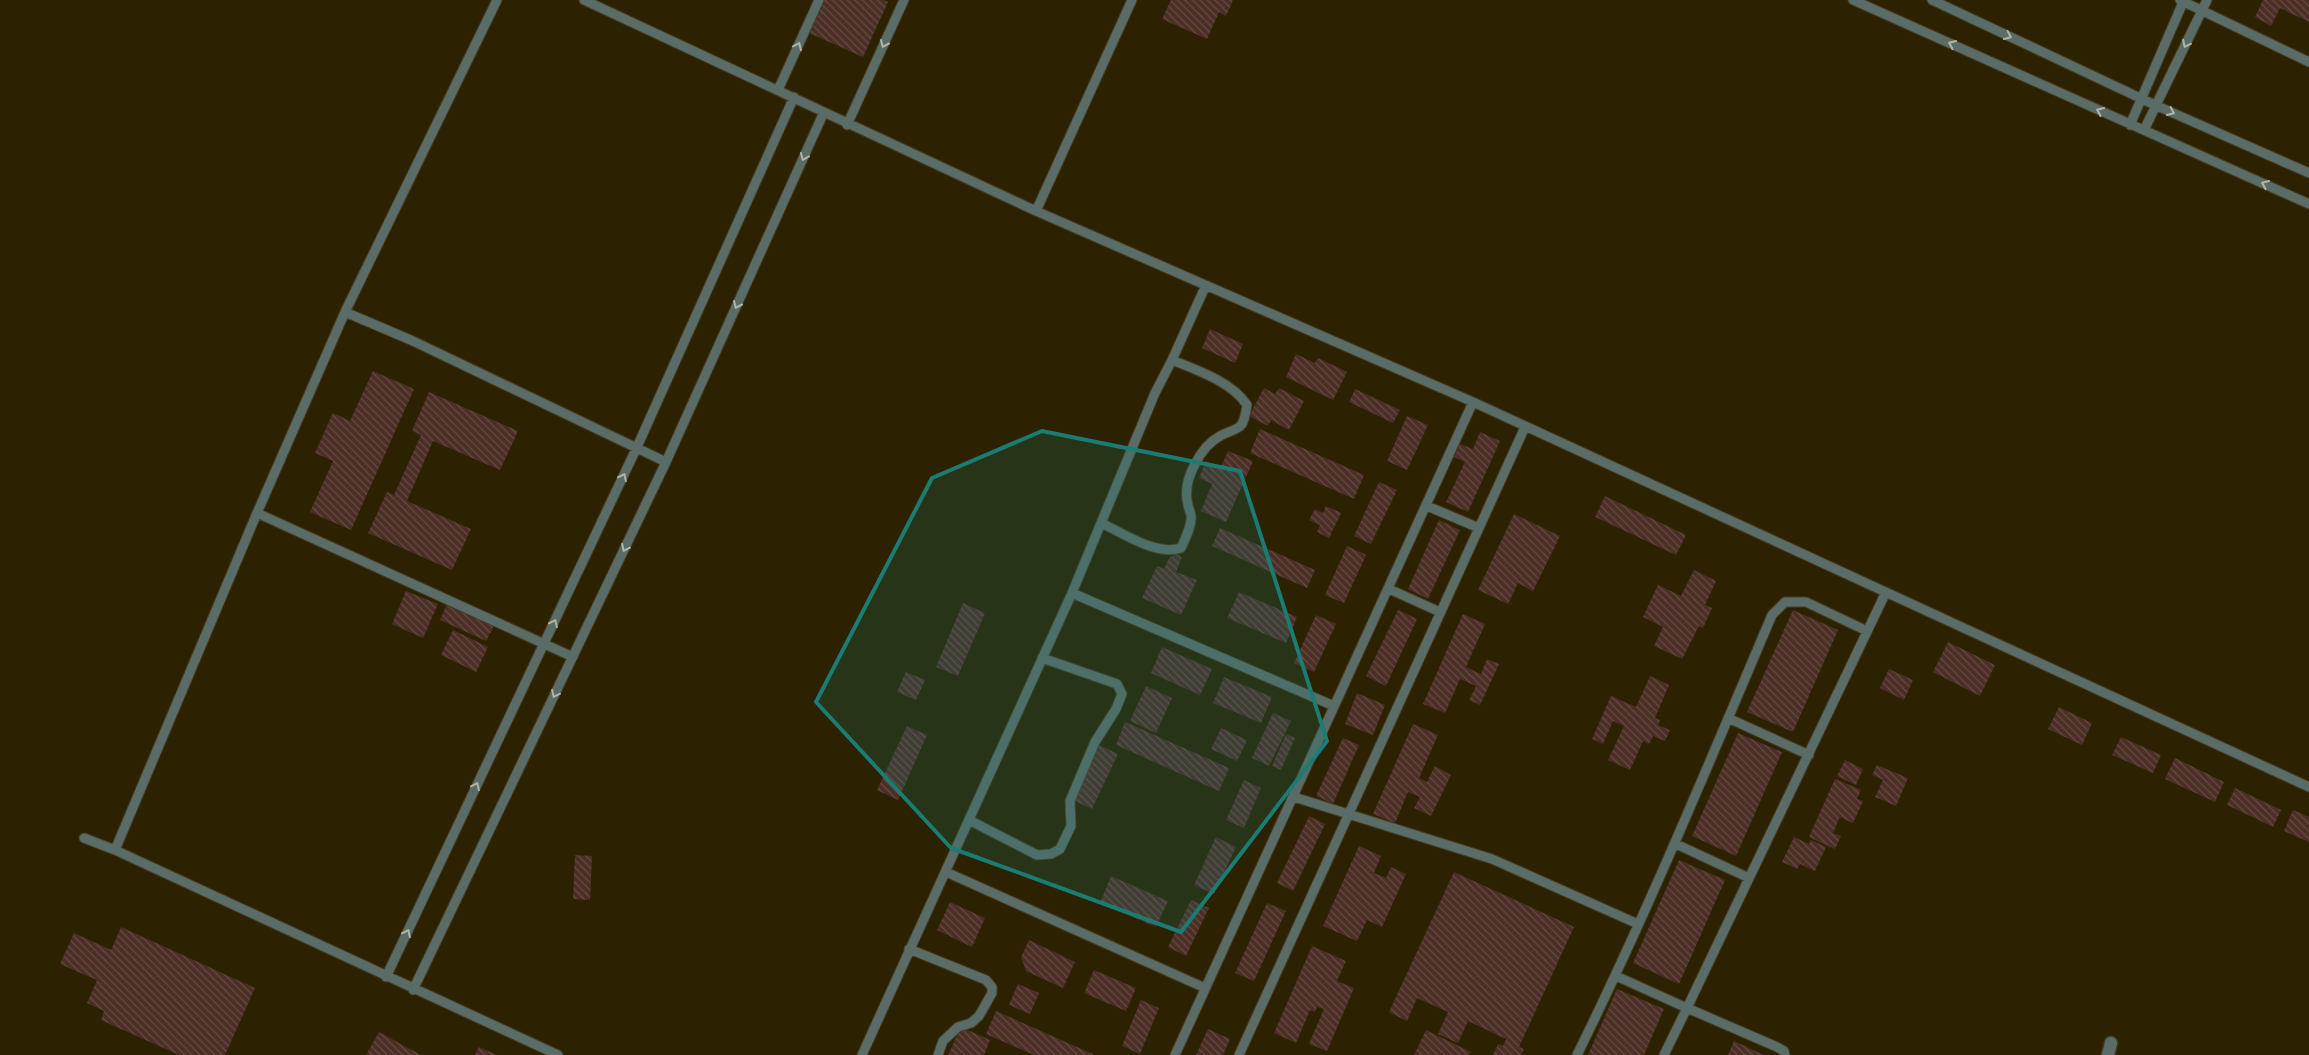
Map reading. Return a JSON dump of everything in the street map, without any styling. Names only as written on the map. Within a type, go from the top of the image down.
[{"type":"lane","points":[[115,850],[257,513],[345,312],[497,0]]},
{"type":"lane","points":[[584,0],[794,97],[847,125],[1036,211],[1473,402],[2309,787]]},
{"type":"lane","points":[[778,90],[819,0]]},
{"type":"lane","points":[[847,125],[904,0]]},
{"type":"lane","points":[[1036,211],[1132,0]]},
{"type":"lane","points":[[1853,0],[2309,204]]},
{"type":"lane","points":[[1932,0],[2155,106],[2309,173]]},
{"type":"lane","points":[[2144,130],[2207,0]]},
{"type":"lane","points":[[2130,124],[2182,1],[2309,62]]},
{"type":"lane","points":[[386,977],[638,447],[794,97]]},
{"type":"lane","points":[[413,990],[666,462],[824,112]]},
{"type":"lane","points":[[862,1055],[1103,524],[1156,393],[1206,285]]},
{"type":"lane","points":[[345,312],[413,341],[666,462]]},
{"type":"lane","points":[[1103,524],[1151,546],[1171,552],[1181,548],[1188,533],[1191,516],[1187,502],[1186,484],[1195,463],[1208,445],[1220,436],[1237,431],[1245,419],[1247,405],[1241,396],[1205,374],[1172,360]]},
{"type":"lane","points":[[1175,1055],[1473,402]]},
{"type":"lane","points":[[1239,1055],[1525,427]]},
{"type":"lane","points":[[1427,506],[1479,528]]},
{"type":"lane","points":[[257,513],[544,642],[573,657]]},
{"type":"lane","points":[[1389,589],[1440,612]]},
{"type":"lane","points":[[1664,1055],[1886,592]]},
{"type":"lane","points":[[1072,593],[1334,706]]},
{"type":"lane","points":[[1577,1055],[1616,976],[1676,844],[1772,615],[1785,602],[1806,602],[1868,630]]},
{"type":"lane","points":[[969,820],[1037,855],[1051,854],[1060,849],[1066,840],[1071,826],[1070,801],[1095,742],[1116,709],[1122,694],[1117,684],[1042,658]]},
{"type":"lane","points":[[1728,718],[1809,755]]},
{"type":"lane","points":[[1294,797],[1348,816],[1492,860],[1638,924]]},
{"type":"lane","points":[[84,838],[115,850],[413,990],[558,1055]]},
{"type":"lane","points":[[1676,844],[1749,878]]},
{"type":"lane","points":[[946,872],[1206,988]]},
{"type":"lane","points":[[909,949],[986,980],[992,987],[992,993],[979,1016],[971,1023],[958,1027],[944,1041],[938,1055]]},
{"type":"lane","points":[[1616,976],[1777,1047],[1784,1051],[1785,1055]]},
{"type":"highlighted area","points":[[1042,431],[1240,471],[1327,741],[1181,932],[951,848],[816,702],[932,478]]},
{"type":"building","points":[[824,0],[883,0],[888,2],[863,57],[809,33]]},
{"type":"building","points":[[1171,0],[1233,0],[1226,16],[1219,12],[1207,39],[1162,19]]},
{"type":"building","points":[[2263,0],[2309,0],[2309,22],[2280,8],[2271,26],[2255,17]]},
{"type":"building","points":[[1210,329],[1243,344],[1235,363],[1202,348]]},
{"type":"building","points":[[1296,354],[1315,363],[1318,358],[1347,372],[1333,400],[1286,377]]},
{"type":"building","points":[[373,371],[414,389],[351,530],[310,512],[333,461],[315,453],[333,413],[350,421]]},
{"type":"building","points":[[1264,388],[1275,394],[1279,388],[1304,401],[1289,430],[1271,420],[1268,426],[1249,416]]},
{"type":"building","points":[[1355,389],[1400,410],[1393,423],[1349,402]]},
{"type":"building","points":[[429,392],[518,431],[500,470],[433,441],[407,501],[471,529],[452,570],[368,533],[387,492],[394,495],[421,435],[412,431]]},
{"type":"building","points":[[1407,416],[1428,425],[1407,470],[1387,461]]},
{"type":"building","points":[[1260,429],[1364,475],[1354,499],[1250,453]]},
{"type":"building","points":[[1480,432],[1500,441],[1468,512],[1446,502],[1465,462],[1454,457],[1460,444],[1473,449]]},
{"type":"building","points":[[1228,451],[1253,461],[1226,522],[1201,511],[1212,484],[1199,478],[1206,461],[1221,467]]},
{"type":"building","points":[[1379,482],[1397,490],[1371,544],[1354,536]]},
{"type":"building","points":[[1605,496],[1686,535],[1676,555],[1595,517]]},
{"type":"building","points":[[1326,506],[1341,513],[1329,538],[1317,532],[1320,525],[1309,520],[1315,509],[1323,513]]},
{"type":"building","points":[[1514,514],[1560,536],[1533,591],[1518,583],[1508,604],[1478,590]]},
{"type":"building","points":[[1439,520],[1460,530],[1428,599],[1408,589]]},
{"type":"building","points":[[1220,528],[1315,570],[1307,588],[1212,546]]},
{"type":"building","points":[[1347,546],[1366,555],[1344,603],[1325,595]]},
{"type":"building","points":[[1174,553],[1182,557],[1176,572],[1197,580],[1181,615],[1142,598],[1157,566],[1164,569],[1170,556],[1172,557]]},
{"type":"building","points":[[1694,570],[1716,581],[1705,605],[1712,608],[1703,628],[1699,626],[1682,659],[1654,646],[1663,627],[1643,617],[1658,585],[1681,596]]},
{"type":"building","points":[[406,591],[438,604],[423,638],[392,624]]},
{"type":"building","points":[[1239,592],[1297,617],[1286,643],[1227,618]]},
{"type":"building","points":[[448,602],[495,624],[486,641],[440,620]]},
{"type":"building","points":[[963,603],[985,613],[958,676],[936,667]]},
{"type":"building","points":[[1398,610],[1417,619],[1386,686],[1366,676]]},
{"type":"building","points":[[1793,610],[1838,630],[1793,732],[1747,712]]},
{"type":"building","points":[[1463,614],[1485,624],[1466,667],[1481,674],[1487,659],[1499,664],[1480,705],[1469,700],[1476,686],[1460,679],[1445,713],[1423,704]]},
{"type":"building","points":[[1316,615],[1336,624],[1314,672],[1294,663]]},
{"type":"building","points":[[453,630],[488,647],[476,672],[441,655]]},
{"type":"building","points":[[1948,642],[1995,665],[1980,696],[1933,672]]},
{"type":"building","points":[[1162,647],[1212,669],[1200,695],[1151,673]]},
{"type":"building","points":[[1889,669],[1913,680],[1904,700],[1880,688]]},
{"type":"building","points":[[906,672],[925,680],[916,700],[897,692]]},
{"type":"building","points":[[1650,676],[1669,685],[1655,718],[1660,720],[1658,725],[1670,730],[1665,741],[1653,736],[1649,744],[1643,741],[1630,770],[1608,760],[1624,726],[1613,721],[1603,744],[1592,739],[1611,696],[1636,707]]},
{"type":"building","points":[[1224,677],[1272,697],[1261,723],[1213,703]]},
{"type":"building","points":[[1146,686],[1172,698],[1156,733],[1130,721]]},
{"type":"building","points":[[1357,693],[1385,705],[1373,735],[1345,724]]},
{"type":"building","points":[[2059,707],[2092,723],[2082,745],[2048,729]]},
{"type":"building","points":[[1273,713],[1291,721],[1269,766],[1252,758]]},
{"type":"building","points":[[1125,722],[1229,768],[1219,791],[1116,745]]},
{"type":"building","points":[[1413,724],[1438,735],[1419,778],[1427,782],[1435,766],[1451,775],[1431,816],[1414,808],[1420,797],[1408,792],[1395,823],[1373,814]]},
{"type":"building","points":[[907,726],[927,735],[898,800],[877,790]]},
{"type":"building","points":[[1221,728],[1247,740],[1237,761],[1211,749]]},
{"type":"building","points":[[1738,733],[1782,752],[1736,856],[1692,836]]},
{"type":"building","points":[[1286,734],[1295,738],[1281,770],[1272,766]]},
{"type":"building","points":[[2121,737],[2161,755],[2153,773],[2112,755]]},
{"type":"building","points":[[1343,738],[1359,745],[1333,804],[1316,796]]},
{"type":"building","points":[[1099,745],[1118,754],[1092,809],[1073,800]]},
{"type":"building","points":[[2175,758],[2224,782],[2215,802],[2165,779]]},
{"type":"building","points":[[1845,760],[1863,769],[1856,785],[1837,776]]},
{"type":"building","points":[[1877,765],[1908,778],[1896,806],[1875,797],[1883,780],[1872,775]]},
{"type":"building","points":[[1835,779],[1861,790],[1857,799],[1863,801],[1853,823],[1840,817],[1833,833],[1841,836],[1835,849],[1809,837]]},
{"type":"building","points":[[1244,780],[1261,788],[1244,828],[1226,820]]},
{"type":"building","points":[[2235,788],[2281,810],[2273,827],[2227,805]]},
{"type":"building","points":[[2293,810],[2309,817],[2309,842],[2284,831]]},
{"type":"building","points":[[1309,816],[1325,824],[1293,891],[1277,883]]},
{"type":"building","points":[[1216,837],[1236,847],[1214,894],[1194,885]]},
{"type":"building","points":[[1794,837],[1809,844],[1811,840],[1826,847],[1815,871],[1800,864],[1797,869],[1782,862]]},
{"type":"building","points":[[1359,846],[1381,856],[1374,873],[1386,878],[1391,867],[1406,874],[1382,927],[1367,920],[1357,941],[1323,926]]},
{"type":"building","points":[[575,855],[592,856],[590,900],[573,899]]},
{"type":"building","points":[[1679,860],[1725,880],[1679,984],[1633,963]]},
{"type":"building","points":[[1454,872],[1574,927],[1519,1047],[1524,1049],[1521,1055],[1493,1055],[1498,1044],[1503,1046],[1506,1039],[1468,1021],[1458,1043],[1438,1034],[1448,1012],[1417,998],[1407,1021],[1389,1012]]},
{"type":"building","points":[[1111,876],[1168,901],[1156,927],[1100,903]]},
{"type":"building","points":[[1191,900],[1209,908],[1186,956],[1168,947]]},
{"type":"building","points":[[950,902],[985,918],[972,947],[937,930]]},
{"type":"building","points":[[1267,903],[1286,911],[1254,981],[1235,973]]},
{"type":"building","points":[[121,927],[255,988],[225,1055],[179,1055],[101,1020],[104,1011],[87,1003],[97,980],[60,964],[74,933],[111,950]]},
{"type":"building","points":[[1029,940],[1075,962],[1063,988],[1026,971],[1021,957]]},
{"type":"building","points":[[1312,946],[1346,961],[1337,981],[1354,988],[1327,1051],[1309,1044],[1324,1009],[1317,1007],[1315,1012],[1310,1010],[1296,1043],[1274,1033]]},
{"type":"building","points":[[1094,970],[1136,988],[1126,1011],[1084,993]]},
{"type":"building","points":[[1018,984],[1039,993],[1030,1014],[1009,1005]]},
{"type":"building","points":[[1617,989],[1664,1009],[1644,1055],[1588,1055]]},
{"type":"building","points":[[1141,1000],[1159,1008],[1140,1054],[1122,1046]]},
{"type":"building","points":[[996,1011],[1095,1055],[1034,1055],[986,1034]]},
{"type":"building","points":[[961,1027],[990,1040],[984,1055],[948,1055]]},
{"type":"building","points":[[1208,1029],[1230,1039],[1223,1055],[1196,1055]]},
{"type":"building","points":[[1426,1030],[1471,1052],[1469,1055],[1414,1055]]},
{"type":"building","points":[[379,1032],[421,1055],[366,1055]]},
{"type":"building","points":[[1734,1041],[1764,1055],[1728,1055]]},
{"type":"building","points":[[479,1047],[497,1055],[475,1055]]}]
